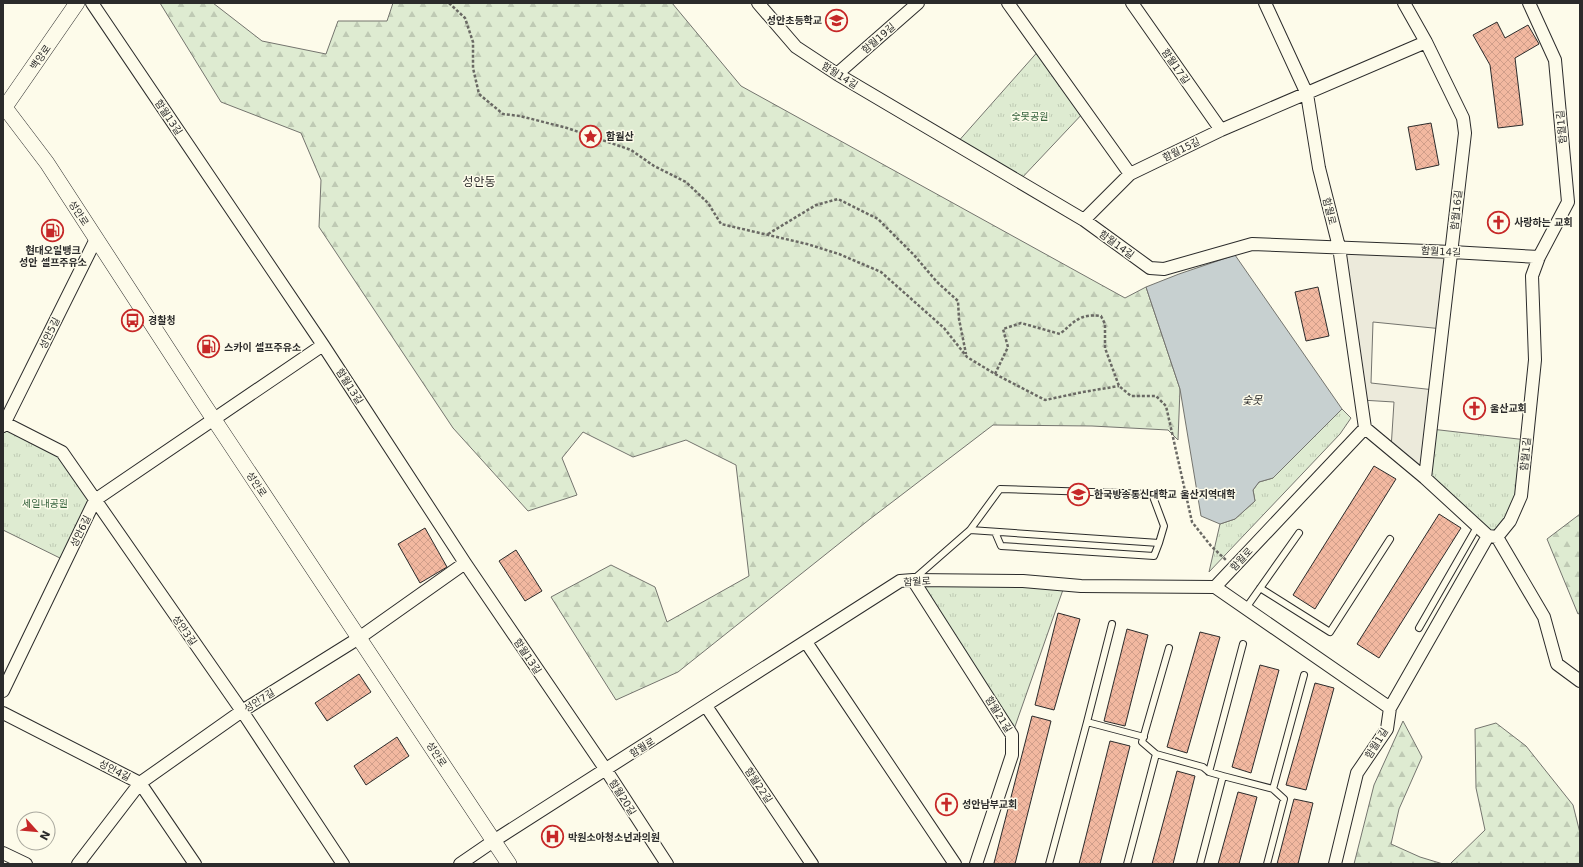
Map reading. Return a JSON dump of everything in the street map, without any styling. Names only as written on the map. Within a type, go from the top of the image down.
[{"type":"street","name":"백양로","points":[[4,108],[77,3]]},
{"type":"street","name":"함월13길","points":[[92,3],[323,345],[465,563],[606,770]]},
{"type":"street","name":"함월14길","points":[[758,3],[796,47],[837,74],[1084,220],[1150,268],[1164,269],[1252,244],[1539,257]]},
{"type":"street","name":"함월19길","points":[[837,74],[918,3]]},
{"type":"street","points":[[1008,3],[1130,174]]},
{"type":"street","name":"함월17길","points":[[1132,3],[1220,130]]},
{"type":"street","name":"함월로","points":[[460,864],[494,840],[606,770],[900,581],[1023,581],[1081,586],[1215,587],[1365,428],[1339,247],[1319,168],[1307,94],[1265,3]]},
{"type":"street","name":"함월16길","points":[[1404,3],[1426,42],[1462,118],[1465,133],[1425,478]]},
{"type":"street","name":"함월1길","points":[[1335,864],[1357,773],[1387,729],[1390,708],[1492,537],[1510,521],[1521,496],[1535,360],[1532,276],[1539,257],[1568,202],[1555,60],[1529,3]]},
{"type":"street","name":"함월15길","points":[[1084,220],[1130,174],[1220,130],[1426,42]]},
{"type":"street","name":"성안로","points":[[4,108],[47,163],[214,419],[509,864]]},
{"type":"street","name":"성안5길","points":[[4,423],[96,239]]},
{"type":"street","name":"성안6길","points":[[3,691],[96,500],[323,345]]},
{"type":"street","name":"성안3길","points":[[4,423],[62,452],[242,711],[343,864]]},
{"type":"street","points":[[1365,428],[1425,478],[1477,527],[1492,537],[1544,617],[1557,664],[1580,681]]},
{"type":"street","name":"성안7길","points":[[78,864],[140,783],[242,711],[359,638],[465,563]]},
{"type":"street","name":"함월21길","points":[[913,580],[1012,735],[1012,755],[976,864]]},
{"type":"street","points":[[1215,587],[1390,708]]},
{"type":"street","points":[[806,642],[955,864]]},
{"type":"street","name":"함월22길","points":[[706,706],[812,864]]},
{"type":"street","name":"성안4길","points":[[3,713],[140,783],[196,864]]},
{"type":"street","name":"함월20길","points":[[606,770],[667,864]]},
{"type":"street","points":[[3,853],[26,864]]},
{"type":"lane","points":[[913,580],[970,530],[1000,489],[1152,494],[1164,526],[1160,543],[1154,556],[1001,546],[995,532]]},
{"type":"lane","points":[[1419,628],[1477,527]]},
{"type":"lane","points":[[970,530],[1160,543]]},
{"type":"lane","points":[[1246,608],[1299,533]]},
{"type":"lane","points":[[1260,588],[1330,632],[1390,538]]},
{"type":"lane","points":[[1049,864],[1112,624]]},
{"type":"lane","points":[[1209,772],[1243,644]]},
{"type":"lane","points":[[1169,648],[1142,742],[1156,754],[1203,767],[1209,772],[1272,789],[1284,799],[1267,864]]},
{"type":"lane","points":[[1272,789],[1304,675]]},
{"type":"lane","points":[[1086,722],[1144,737]]},
{"type":"lane","points":[[1127,864],[1156,754]]},
{"type":"lane","points":[[1200,864],[1223,776]]},
{"type":"path","points":[[449,3],[465,18],[473,42],[473,68],[479,94],[503,114],[520,116],[566,128],[631,150],[654,166],[686,182],[708,204],[721,224],[768,234],[840,254],[881,272],[944,328],[967,356],[995,374],[1045,400],[1119,386]]},
{"type":"path","points":[[768,234],[816,205],[838,199],[878,219],[914,255],[937,282],[958,301],[959,319],[967,356]]},
{"type":"path","points":[[995,374],[1008,347],[1002,329],[1021,323],[1060,334],[1076,320],[1089,314],[1101,316],[1105,324],[1105,348],[1119,386],[1131,396],[1156,396],[1166,406],[1192,522],[1211,546],[1234,567]]},
{"type":"green space","points":[[160,3],[213,3],[262,41],[326,54],[338,21],[387,21],[393,3],[672,3],[741,86],[1125,298],[1146,287],[1180,389],[1178,440],[1168,430],[1092,426],[993,425],[870,519],[678,672],[616,700],[551,597],[611,565],[655,587],[667,622],[749,576],[736,465],[686,440],[633,457],[583,432],[562,458],[577,495],[528,511],[453,428],[319,227],[321,180],[301,133],[221,102]]},
{"type":"green space","name":"숯못공원","points":[[1041,48],[1085,111],[1019,181],[956,144]]},
{"type":"green space","points":[[1342,409],[1351,418],[1340,434],[1209,572],[1220,524],[1235,519],[1255,501],[1253,490],[1259,482],[1273,478]]},
{"type":"green space","name":"세일내공원","points":[[3,426],[62,452],[95,500],[66,561],[3,530]]},
{"type":"green space","points":[[1431,429],[1527,440],[1521,496],[1497,537],[1425,478]]},
{"type":"green space","points":[[1580,514],[1580,613],[1578,614],[1547,539]]},
{"type":"green space","points":[[913,580],[1065,584],[1012,735]]},
{"type":"green space","points":[[1403,721],[1422,757],[1399,809],[1391,844],[1420,857],[1443,864],[1354,864],[1374,785]]},
{"type":"green space","points":[[1496,723],[1526,746],[1573,805],[1580,833],[1580,864],[1450,864],[1485,830],[1476,788],[1475,729]]},
{"type":"shaded area","points":[[1339,247],[1452,252],[1443,329],[1373,322],[1371,383],[1435,390],[1425,478],[1391,449],[1394,402],[1361,400]]},
{"type":"water","name":"숯못","points":[[1235,255],[1342,409],[1273,478],[1259,482],[1253,490],[1255,501],[1235,519],[1220,524],[1201,516],[1180,389],[1146,287]]},
{"type":"building","points":[[1497,22],[1505,38],[1528,25],[1539,44],[1515,58],[1523,125],[1498,128],[1490,65],[1473,35]]},
{"type":"building","points":[[1431,123],[1439,165],[1416,170],[1408,127]]},
{"type":"building","points":[[1318,287],[1329,336],[1306,341],[1295,292]]},
{"type":"building","points":[[1374,466],[1396,479],[1315,609],[1293,595]]},
{"type":"building","points":[[1439,514],[1461,528],[1379,658],[1357,644]]},
{"type":"building","points":[[425,528],[447,567],[420,583],[398,544]]},
{"type":"building","points":[[516,550],[542,591],[525,601],[499,561]]},
{"type":"building","points":[[1058,613],[1080,619],[1054,710],[1035,705]]},
{"type":"building","points":[[1127,629],[1148,635],[1125,726],[1104,721]]},
{"type":"building","points":[[1200,632],[1220,637],[1187,753],[1167,747]]},
{"type":"building","points":[[1260,665],[1279,670],[1251,773],[1232,767]]},
{"type":"building","points":[[359,674],[371,692],[327,721],[315,703]]},
{"type":"building","points":[[1315,683],[1334,688],[1306,790],[1286,785]]},
{"type":"building","points":[[1032,716],[1051,721],[1015,864],[997,864],[994,863]]},
{"type":"building","points":[[397,737],[409,756],[366,785],[354,766]]},
{"type":"building","points":[[1110,741],[1130,746],[1100,864],[1079,864]]},
{"type":"building","points":[[1177,771],[1195,776],[1173,864],[1152,864]]},
{"type":"building","points":[[1238,792],[1257,797],[1239,864],[1218,864]]},
{"type":"building","points":[[1294,799],[1313,803],[1298,864],[1277,864]]},
{"type":"place","name":"성안초등학교","points":[[837,20]]},
{"type":"place","name":"함월산","points":[[591,136]]},
{"type":"place","name":"사랑하는 교회","points":[[1499,222]]},
{"type":"place","name":"현대오일뱅크 성안 셀프주유소","points":[[53,230]]},
{"type":"place","name":"경찰청","points":[[133,320]]},
{"type":"place","name":"스카이 셀프주유소","points":[[208,347]]},
{"type":"place","name":"울산교회","points":[[1474,408]]},
{"type":"place","name":"한국방송통신대학교 울산지역대학","points":[[1078,494]]},
{"type":"place","name":"성안남부교회","points":[[947,804]]},
{"type":"place","name":"박원소아청소년과의원","points":[[553,837]]},
{"type":"district","name":"성안동","points":[[479,182]]}]
